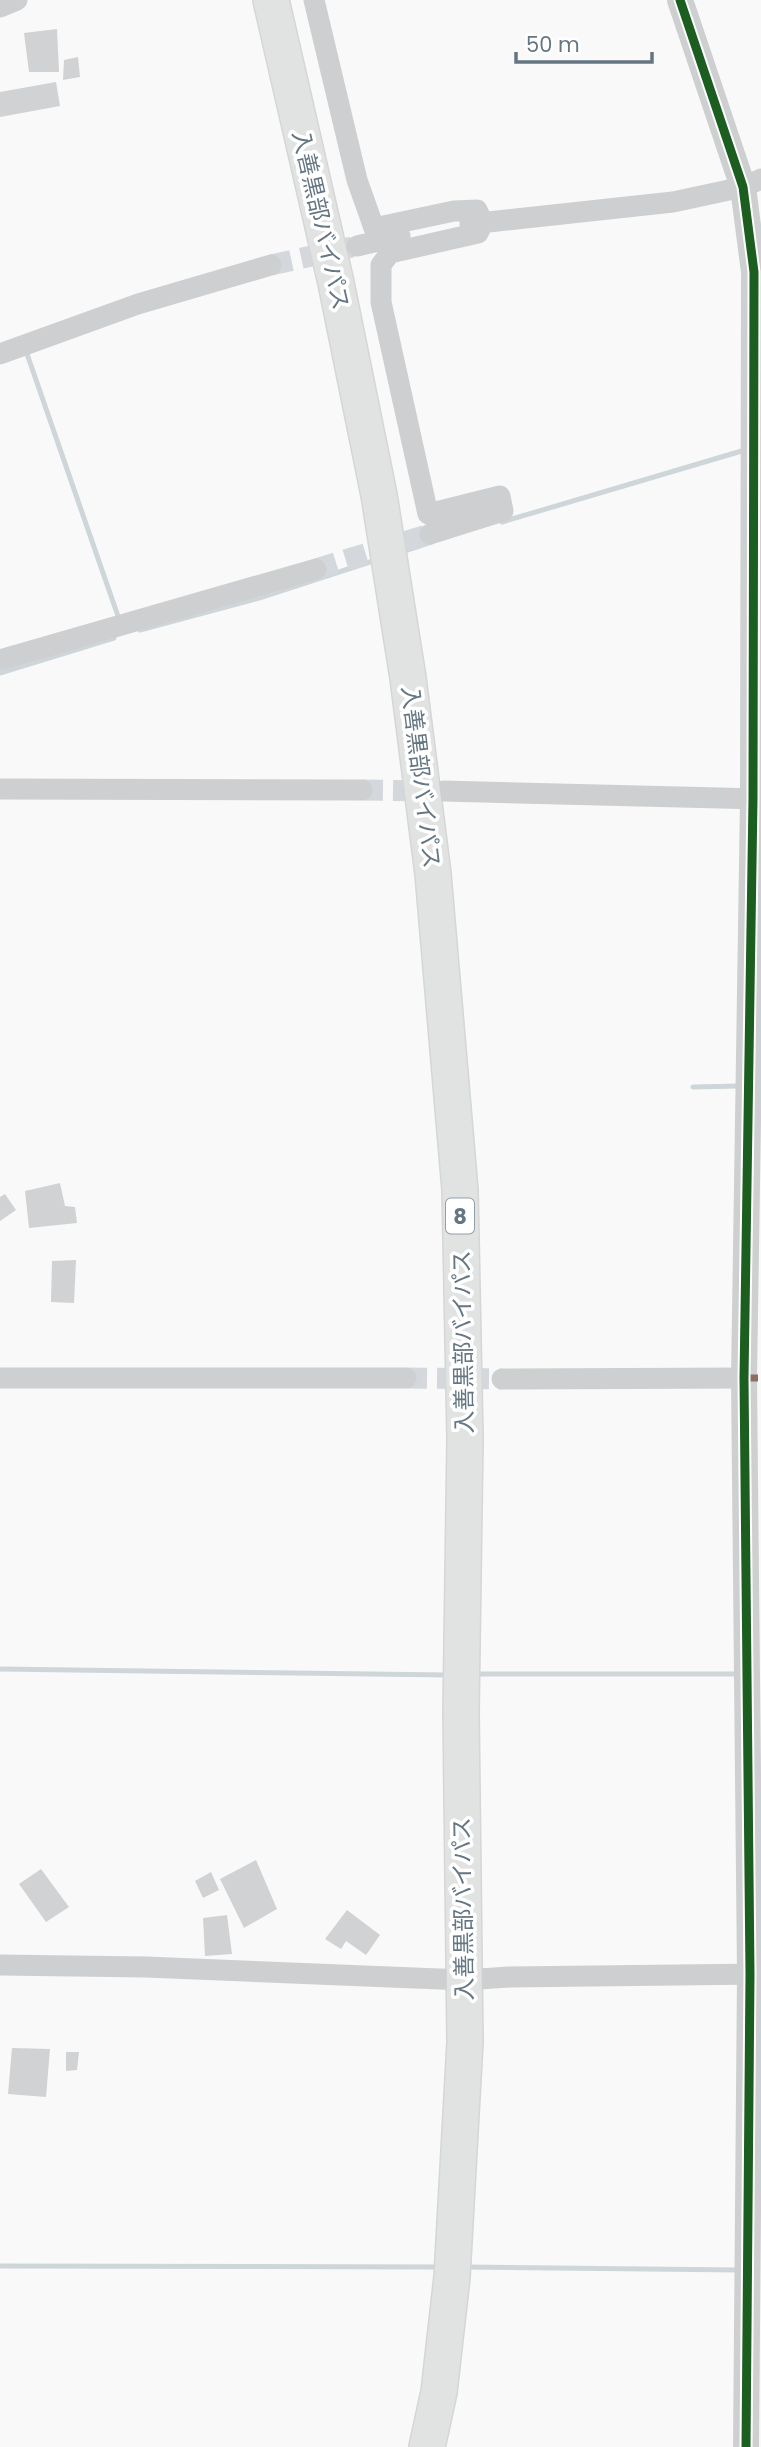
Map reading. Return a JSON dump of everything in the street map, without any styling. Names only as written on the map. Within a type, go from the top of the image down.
[{"type":"highway","name":"入善黒部バイパス","points":[[271,0],[336,283],[379,495],[408,678],[433,874],[460,1190],[465,1438],[461,1712],[465,2042],[452,2277],[439,2392],[426,2447]]},
{"type":"street","points":[[0,7],[18,0]]},
{"type":"street","points":[[314,0],[357,180],[374,228],[454,211],[477,210],[483,223]]},
{"type":"street","points":[[680,0],[752,183],[758,272],[757,799],[744,1378],[755,1974],[746,2447]]},
{"type":"street","points":[[357,246],[439,227],[673,202],[752,183]]},
{"type":"street","points":[[430,534],[502,511],[500,496],[428,514],[381,302],[381,265],[390,253],[478,233],[483,223]]},
{"type":"street","points":[[0,354],[138,304],[271,265]]},
{"type":"street","points":[[0,660],[316,569]]},
{"type":"street","points":[[0,789],[362,790]]},
{"type":"street","points":[[443,791],[757,799]]},
{"type":"street","points":[[0,1378],[406,1378]]},
{"type":"street","points":[[502,1379],[744,1378]]},
{"type":"street","points":[[0,1965],[146,1967],[464,1980],[755,1974]]},
{"type":"building","points":[[57,29],[59,72],[29,72],[24,33]]},
{"type":"building","points":[[78,57],[80,77],[63,80],[64,60]]},
{"type":"building","points":[[56,82],[60,106],[0,117],[0,92]]},
{"type":"building","points":[[60,1183],[65,1206],[75,1207],[77,1223],[29,1228],[25,1191]]},
{"type":"building","points":[[5,1194],[16,1210],[0,1221],[0,1197]]},
{"type":"building","points":[[76,1260],[74,1303],[51,1302],[52,1261]]},
{"type":"building","points":[[256,1860],[277,1909],[244,1928],[220,1879]]},
{"type":"building","points":[[41,1869],[69,1907],[46,1922],[19,1884]]},
{"type":"building","points":[[211,1872],[219,1890],[203,1898],[195,1881]]},
{"type":"building","points":[[347,1910],[380,1935],[366,1955],[346,1941],[341,1949],[325,1939]]},
{"type":"building","points":[[227,1915],[232,1954],[205,1956],[203,1918]]},
{"type":"building","points":[[12,2048],[50,2049],[46,2097],[8,2094]]},
{"type":"building","points":[[66,2052],[79,2052],[77,2070],[66,2071]]},
{"type":"waterway","points":[[26,351],[119,619]]},
{"type":"waterway","points":[[502,522],[745,450]]},
{"type":"waterway","points":[[402,552],[432,542]]},
{"type":"waterway","points":[[140,630],[259,598],[376,560]]},
{"type":"waterway","points":[[0,673],[114,638]]},
{"type":"waterway","points":[[693,1087],[739,1086]]},
{"type":"waterway","points":[[0,1669],[448,1675]]},
{"type":"waterway","points":[[472,1674],[739,1674]]},
{"type":"waterway","points":[[0,2266],[441,2267]]},
{"type":"waterway","points":[[465,2267],[739,2270]]},
{"type":"tunnel","points":[[271,265],[357,246]]},
{"type":"tunnel","points":[[316,569],[430,534]]},
{"type":"tunnel","points":[[362,790],[433,791]]},
{"type":"tunnel","points":[[406,1378],[502,1379]]},
{"type":"marked path","points":[[744,1378],[761,1378]]},
{"type":"cycle path","points":[[680,0],[743,187],[754,272],[753,799],[744,1378],[750,1974],[746,2447]]}]
